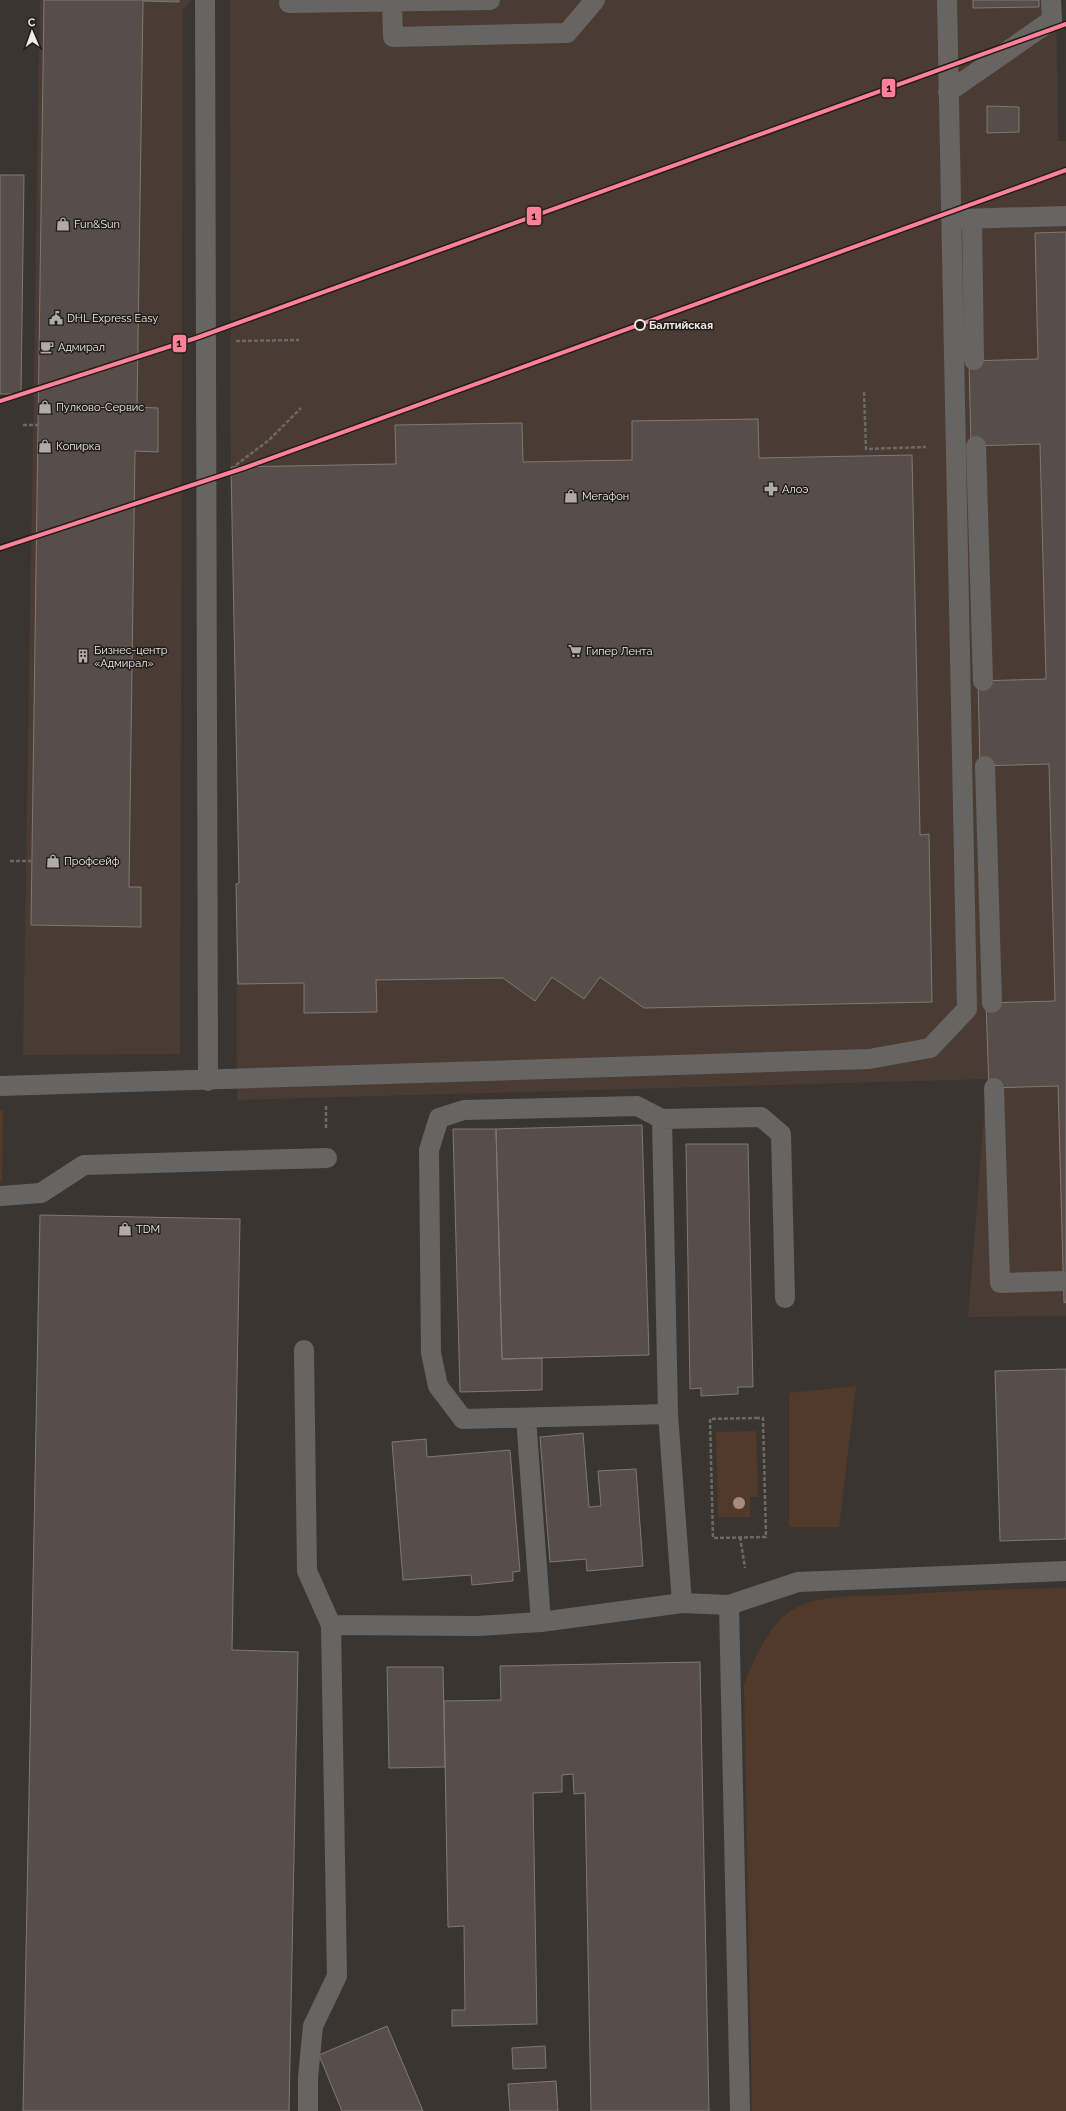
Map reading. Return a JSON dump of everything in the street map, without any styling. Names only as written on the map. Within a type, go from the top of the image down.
[{"type":"lane","points":[[205,0],[208,1081]]},
{"type":"lane","points":[[290,4],[490,0]]},
{"type":"lane","points":[[392,2],[393,37],[567,33],[595,0]]},
{"type":"lane","points":[[0,1086],[208,1081],[869,1059],[930,1048],[967,1009],[947,0]]},
{"type":"lane","points":[[948,92],[1052,20],[1052,0]]},
{"type":"lane","points":[[951,219],[1066,216]]},
{"type":"lane","points":[[972,219],[974,360]]},
{"type":"lane","points":[[976,446],[983,681]]},
{"type":"lane","points":[[985,766],[992,1003]]},
{"type":"lane","points":[[994,1088],[1000,1283],[1063,1281]]},
{"type":"lane","points":[[668,1414],[462,1419],[438,1386],[431,1353],[429,1150],[439,1118],[464,1110],[637,1106],[662,1119],[761,1117],[781,1134],[785,1298]]},
{"type":"lane","points":[[662,1119],[668,1414],[682,1604]]},
{"type":"lane","points":[[0,1196],[42,1193],[84,1165],[327,1158]]},
{"type":"lane","points":[[304,1350],[307,1572],[331,1625],[337,1976],[313,2026],[308,2078],[308,2111]]},
{"type":"lane","points":[[526,1418],[541,1622]]},
{"type":"lane","points":[[331,1625],[477,1626],[541,1622],[682,1604],[729,1605],[798,1582],[1066,1571]]},
{"type":"lane","points":[[729,1605],[740,2111]]},
{"type":"path","points":[[231,341],[299,340]]},
{"type":"path","points":[[864,392],[866,449],[928,447]]},
{"type":"path","points":[[235,466],[269,440],[301,408]]},
{"type":"path","points":[[23,425],[38,425]]},
{"type":"path","points":[[10,861],[32,861]]},
{"type":"path","points":[[756,1418],[763,1418],[766,1536],[713,1538],[710,1419],[756,1418]]},
{"type":"shaded area","points":[[40,0],[192,0],[183,9],[180,1054],[23,1055]]},
{"type":"shaded area","points":[[230,0],[1056,0],[1058,141],[1066,141],[1066,1316],[968,1317],[987,1079],[237,1100],[236,884],[239,883],[231,467]]},
{"type":"shaded area","points":[[3,1109],[2,1181],[0,1181],[0,1111]]},
{"type":"shaded area","points":[[856,1386],[839,1527],[789,1527],[789,1393]]},
{"type":"shaded area","points":[[756,1431],[758,1497],[750,1497],[750,1517],[718,1517],[716,1432]]},
{"type":"shaded area","points":[[1066,1588],[1066,2111],[752,2111],[744,1685],[756,1656],[767,1636],[780,1619],[788,1613],[800,1606],[826,1599],[855,1596],[960,1591]]},
{"type":"building","name":"Бизнес-центр «Адмирал»","points":[[44,0],[179,0],[179,2],[143,1],[137,407],[158,408],[158,452],[135,451],[129,887],[141,887],[141,927],[31,925]]},
{"type":"building","points":[[973,0],[1039,0],[1039,7],[973,8]]},
{"type":"building","points":[[987,106],[1019,107],[1019,132],[987,133]]},
{"type":"building","points":[[0,175],[24,175],[21,394],[0,394]]},
{"type":"building","points":[[1066,232],[1066,1302],[1064,1303],[1058,1086],[989,1088],[986,1003],[1055,1001],[1049,764],[980,766],[978,681],[1046,679],[1040,444],[971,446],[969,361],[1038,359],[1035,233]]},
{"type":"building","name":"Гипер Лента","points":[[758,419],[759,458],[912,455],[920,835],[929,834],[932,1002],[644,1008],[600,977],[584,999],[552,977],[535,1001],[503,978],[376,980],[377,1012],[304,1013],[304,983],[238,984],[236,884],[239,883],[231,467],[396,464],[395,425],[522,423],[523,462],[632,460],[632,421]]},
{"type":"building","points":[[642,1125],[649,1355],[502,1359],[496,1129]]},
{"type":"building","points":[[453,1129],[496,1129],[502,1359],[542,1358],[542,1390],[460,1392]]},
{"type":"building","points":[[686,1144],[748,1144],[753,1387],[738,1387],[738,1394],[701,1396],[701,1388],[690,1389]]},
{"type":"building","points":[[40,1215],[240,1219],[232,1650],[298,1652],[289,2111],[23,2111]]},
{"type":"building","points":[[1066,1369],[1066,1539],[1000,1541],[995,1371]]},
{"type":"building","points":[[583,1433],[589,1507],[601,1506],[598,1471],[636,1469],[643,1566],[587,1571],[586,1559],[550,1562],[540,1437]]},
{"type":"building","points":[[426,1439],[427,1457],[510,1450],[520,1571],[513,1572],[513,1581],[472,1585],[471,1575],[403,1580],[392,1442]]},
{"type":"building","points":[[700,1662],[709,2111],[591,2111],[585,1793],[574,1794],[573,1774],[562,1775],[562,1792],[533,1793],[537,2024],[452,2026],[452,2010],[465,2010],[464,1926],[448,1927],[444,1701],[501,1700],[500,1666]]},
{"type":"building","points":[[387,1667],[443,1667],[445,1767],[389,1768]]},
{"type":"building","points":[[387,2026],[423,2111],[342,2111],[319,2055]]},
{"type":"building","points":[[545,2046],[546,2068],[513,2069],[512,2048]]},
{"type":"building","points":[[556,2081],[558,2111],[510,2111],[508,2084]]},
{"type":"transit line","name":"1","points":[[0,401],[196,338],[1066,24]]},
{"type":"transit line","name":"1","points":[[0,548],[244,468],[1066,170]]},
{"type":"place","name":"Fun&Sun","points":[[63,224]]},
{"type":"place","name":"DHL Express Easy","points":[[56,318]]},
{"type":"place","name":"Балтийская","points":[[640,325]]},
{"type":"place","name":"Адмирал","points":[[47,347]]},
{"type":"place","name":"Пулково-Сервис","points":[[45,407]]},
{"type":"place","name":"Копирка","points":[[45,446]]},
{"type":"place","name":"Алоэ","points":[[771,489]]},
{"type":"place","name":"Мегафон","points":[[571,496]]},
{"type":"place","name":"Гипер Лента","points":[[575,651]]},
{"type":"place","name":"Бизнес-центр «Адмирал»","points":[[83,656]]},
{"type":"place","name":"Профсейф","points":[[53,861]]},
{"type":"place","name":"TDM","points":[[125,1229]]}]
